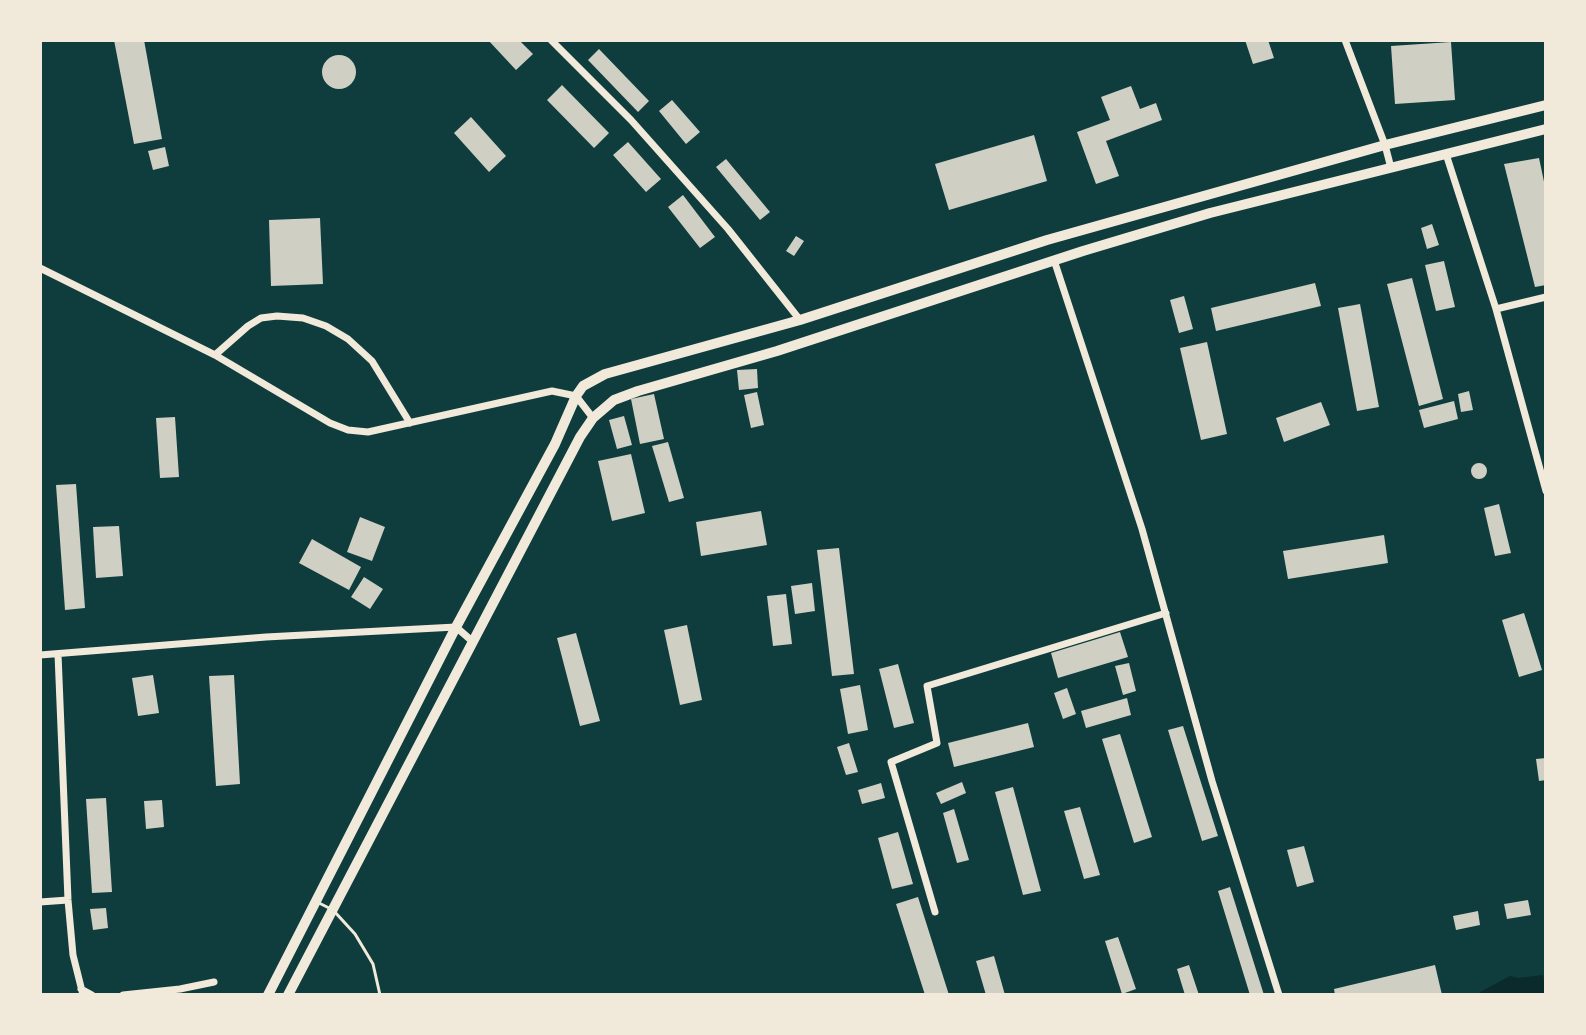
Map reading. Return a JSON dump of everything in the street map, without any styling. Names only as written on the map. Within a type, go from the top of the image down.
[{"type":"main road","points":[[268,995],[583,386],[605,374],[800,320],[1047,240],[1385,145],[1546,105]]},
{"type":"main road","points":[[288,995],[580,437],[593,418],[614,400],[1210,213],[1546,129]]},
{"type":"street","points":[[551,40],[631,120],[728,229],[800,320]]},
{"type":"street","points":[[1345,40],[1391,168]]},
{"type":"street","points":[[1446,154],[1496,309],[1546,491]]},
{"type":"street","points":[[1054,260],[1142,529],[1212,781],[1279,995]]},
{"type":"street","points":[[40,268],[215,355],[330,423],[348,430],[368,432],[552,391],[576,396],[593,418]]},
{"type":"street","points":[[1496,309],[1546,297]]},
{"type":"street","points":[[215,355],[261,318],[303,318],[326,326],[348,339],[372,361],[410,423]]},
{"type":"street","points":[[935,912],[891,762],[937,743],[927,686],[1166,613]]},
{"type":"street","points":[[40,655],[266,637],[456,627],[472,641]]},
{"type":"street","points":[[58,654],[73,955],[82,992],[92,995]]},
{"type":"street","points":[[40,902],[68,900]]},
{"type":"street","points":[[123,995],[214,982]]},
{"type":"lane","points":[[316,902],[333,910],[355,934],[373,964],[380,995]]},
{"type":"water","points":[[1543,975],[1546,995],[1480,995],[1480,992],[1510,976]]},
{"type":"building","points":[[114,40],[144,40],[162,139],[134,144]]},
{"type":"building","points":[[488,40],[519,40],[533,54],[516,70]]},
{"type":"building","points":[[1245,40],[1268,40],[1274,58],[1253,64]]},
{"type":"building","points":[[1451,42],[1455,100],[1395,104],[1391,46]]},
{"type":"building","points":[[599,49],[649,101],[638,112],[588,60]]},
{"type":"building","points":[[339,55],[351,60],[356,72],[351,84],[339,89],[327,84],[322,72],[327,60]]},
{"type":"building","points":[[562,85],[609,133],[594,148],[547,100]]},
{"type":"building","points":[[1131,86],[1140,109],[1156,103],[1162,120],[1106,141],[1119,176],[1096,184],[1077,132],[1110,120],[1101,97]]},
{"type":"building","points":[[672,100],[700,132],[686,144],[659,111]]},
{"type":"building","points":[[471,117],[506,156],[489,172],[454,133]]},
{"type":"building","points":[[1034,135],[1047,181],[949,210],[935,164]]},
{"type":"building","points":[[628,142],[661,179],[646,192],[613,155]]},
{"type":"building","points":[[165,147],[169,166],[153,170],[148,151]]},
{"type":"building","points":[[1539,158],[1546,191],[1546,285],[1535,287],[1504,164]]},
{"type":"building","points":[[726,159],[770,212],[760,220],[716,167]]},
{"type":"building","points":[[683,195],[715,237],[700,248],[668,207]]},
{"type":"building","points":[[320,218],[323,284],[271,286],[269,220]]},
{"type":"building","points":[[1432,224],[1439,245],[1427,249],[1421,228]]},
{"type":"building","points":[[796,236],[804,241],[794,256],[786,251]]},
{"type":"building","points":[[1444,261],[1455,307],[1436,311],[1425,265]]},
{"type":"building","points":[[1412,278],[1443,399],[1419,406],[1387,284]]},
{"type":"building","points":[[1315,283],[1321,306],[1216,331],[1211,308]]},
{"type":"building","points":[[1184,296],[1193,329],[1179,333],[1170,300]]},
{"type":"building","points":[[1360,304],[1379,407],[1357,411],[1338,308]]},
{"type":"building","points":[[1207,342],[1227,434],[1201,440],[1180,348]]},
{"type":"building","points":[[757,369],[758,388],[739,390],[737,370]]},
{"type":"building","points":[[1469,391],[1473,410],[1461,412],[1458,394]]},
{"type":"building","points":[[757,392],[764,425],[751,428],[744,395]]},
{"type":"building","points":[[654,394],[664,439],[640,444],[631,399]]},
{"type":"building","points":[[1454,401],[1458,419],[1424,428],[1419,410]]},
{"type":"building","points":[[1321,402],[1330,425],[1284,442],[1276,418]]},
{"type":"building","points":[[624,416],[632,445],[617,449],[609,420]]},
{"type":"building","points":[[175,417],[179,477],[160,478],[156,418]]},
{"type":"building","points":[[668,442],[684,498],[669,502],[652,446]]},
{"type":"building","points":[[631,454],[645,513],[612,521],[598,461]]},
{"type":"building","points":[[1479,463],[1487,471],[1479,479],[1471,471]]},
{"type":"building","points":[[76,484],[85,608],[65,610],[56,485]]},
{"type":"building","points":[[1499,504],[1511,553],[1495,556],[1484,508]]},
{"type":"building","points":[[761,511],[767,545],[701,556],[696,522]]},
{"type":"building","points":[[360,517],[385,527],[372,561],[347,552]]},
{"type":"building","points":[[119,526],[123,576],[96,578],[93,527]]},
{"type":"building","points":[[1384,535],[1388,563],[1288,579],[1283,551]]},
{"type":"building","points":[[312,539],[361,567],[349,590],[299,563]]},
{"type":"building","points":[[839,548],[854,674],[832,676],[817,550]]},
{"type":"building","points":[[364,577],[383,589],[370,609],[351,597]]},
{"type":"building","points":[[812,583],[815,611],[795,614],[791,586]]},
{"type":"building","points":[[786,594],[792,644],[773,646],[767,596]]},
{"type":"building","points":[[1524,613],[1542,670],[1519,677],[1502,620]]},
{"type":"building","points":[[687,625],[702,700],[680,705],[664,630]]},
{"type":"building","points":[[1120,632],[1128,657],[1058,678],[1051,653]]},
{"type":"building","points":[[576,633],[600,721],[580,726],[557,638]]},
{"type":"building","points":[[1129,663],[1136,691],[1123,695],[1115,666]]},
{"type":"building","points":[[898,664],[914,723],[894,728],[879,669]]},
{"type":"building","points":[[153,675],[159,713],[138,716],[132,678]]},
{"type":"building","points":[[234,675],[240,784],[216,786],[209,676]]},
{"type":"building","points":[[860,685],[868,730],[848,734],[840,689]]},
{"type":"building","points":[[1067,688],[1076,714],[1063,719],[1054,693]]},
{"type":"building","points":[[1127,698],[1131,715],[1086,728],[1081,711]]},
{"type":"building","points":[[1028,723],[1034,747],[954,767],[948,743]]},
{"type":"building","points":[[1183,726],[1218,836],[1202,841],[1168,730]]},
{"type":"building","points":[[1120,734],[1152,837],[1134,843],[1102,739]]},
{"type":"building","points":[[849,743],[858,772],[846,775],[837,747]]},
{"type":"building","points":[[1546,758],[1546,780],[1539,781],[1536,759]]},
{"type":"building","points":[[962,782],[966,793],[941,804],[936,793]]},
{"type":"building","points":[[881,783],[885,798],[862,804],[858,790]]},
{"type":"building","points":[[1013,787],[1041,891],[1023,895],[995,792]]},
{"type":"building","points":[[106,798],[112,892],[92,893],[86,799]]},
{"type":"building","points":[[162,800],[164,827],[146,829],[144,801]]},
{"type":"building","points":[[1080,807],[1100,875],[1084,879],[1064,811]]},
{"type":"building","points":[[954,809],[969,860],[957,863],[943,813]]},
{"type":"building","points":[[898,832],[913,884],[892,889],[878,838]]},
{"type":"building","points":[[1304,846],[1314,882],[1297,887],[1287,850]]},
{"type":"building","points":[[1230,887],[1264,995],[1250,995],[1218,891]]},
{"type":"building","points":[[918,897],[949,995],[925,995],[896,904]]},
{"type":"building","points":[[1528,900],[1531,915],[1507,919],[1504,904]]},
{"type":"building","points":[[106,908],[108,928],[93,930],[90,909]]},
{"type":"building","points":[[1478,911],[1480,925],[1456,930],[1453,916]]},
{"type":"building","points":[[1118,937],[1136,989],[1122,994],[1105,941]]},
{"type":"building","points":[[994,956],[1005,995],[986,995],[976,961]]},
{"type":"building","points":[[1189,965],[1199,995],[1185,995],[1177,969]]},
{"type":"building","points":[[1435,965],[1442,995],[1335,995],[1334,989]]}]
